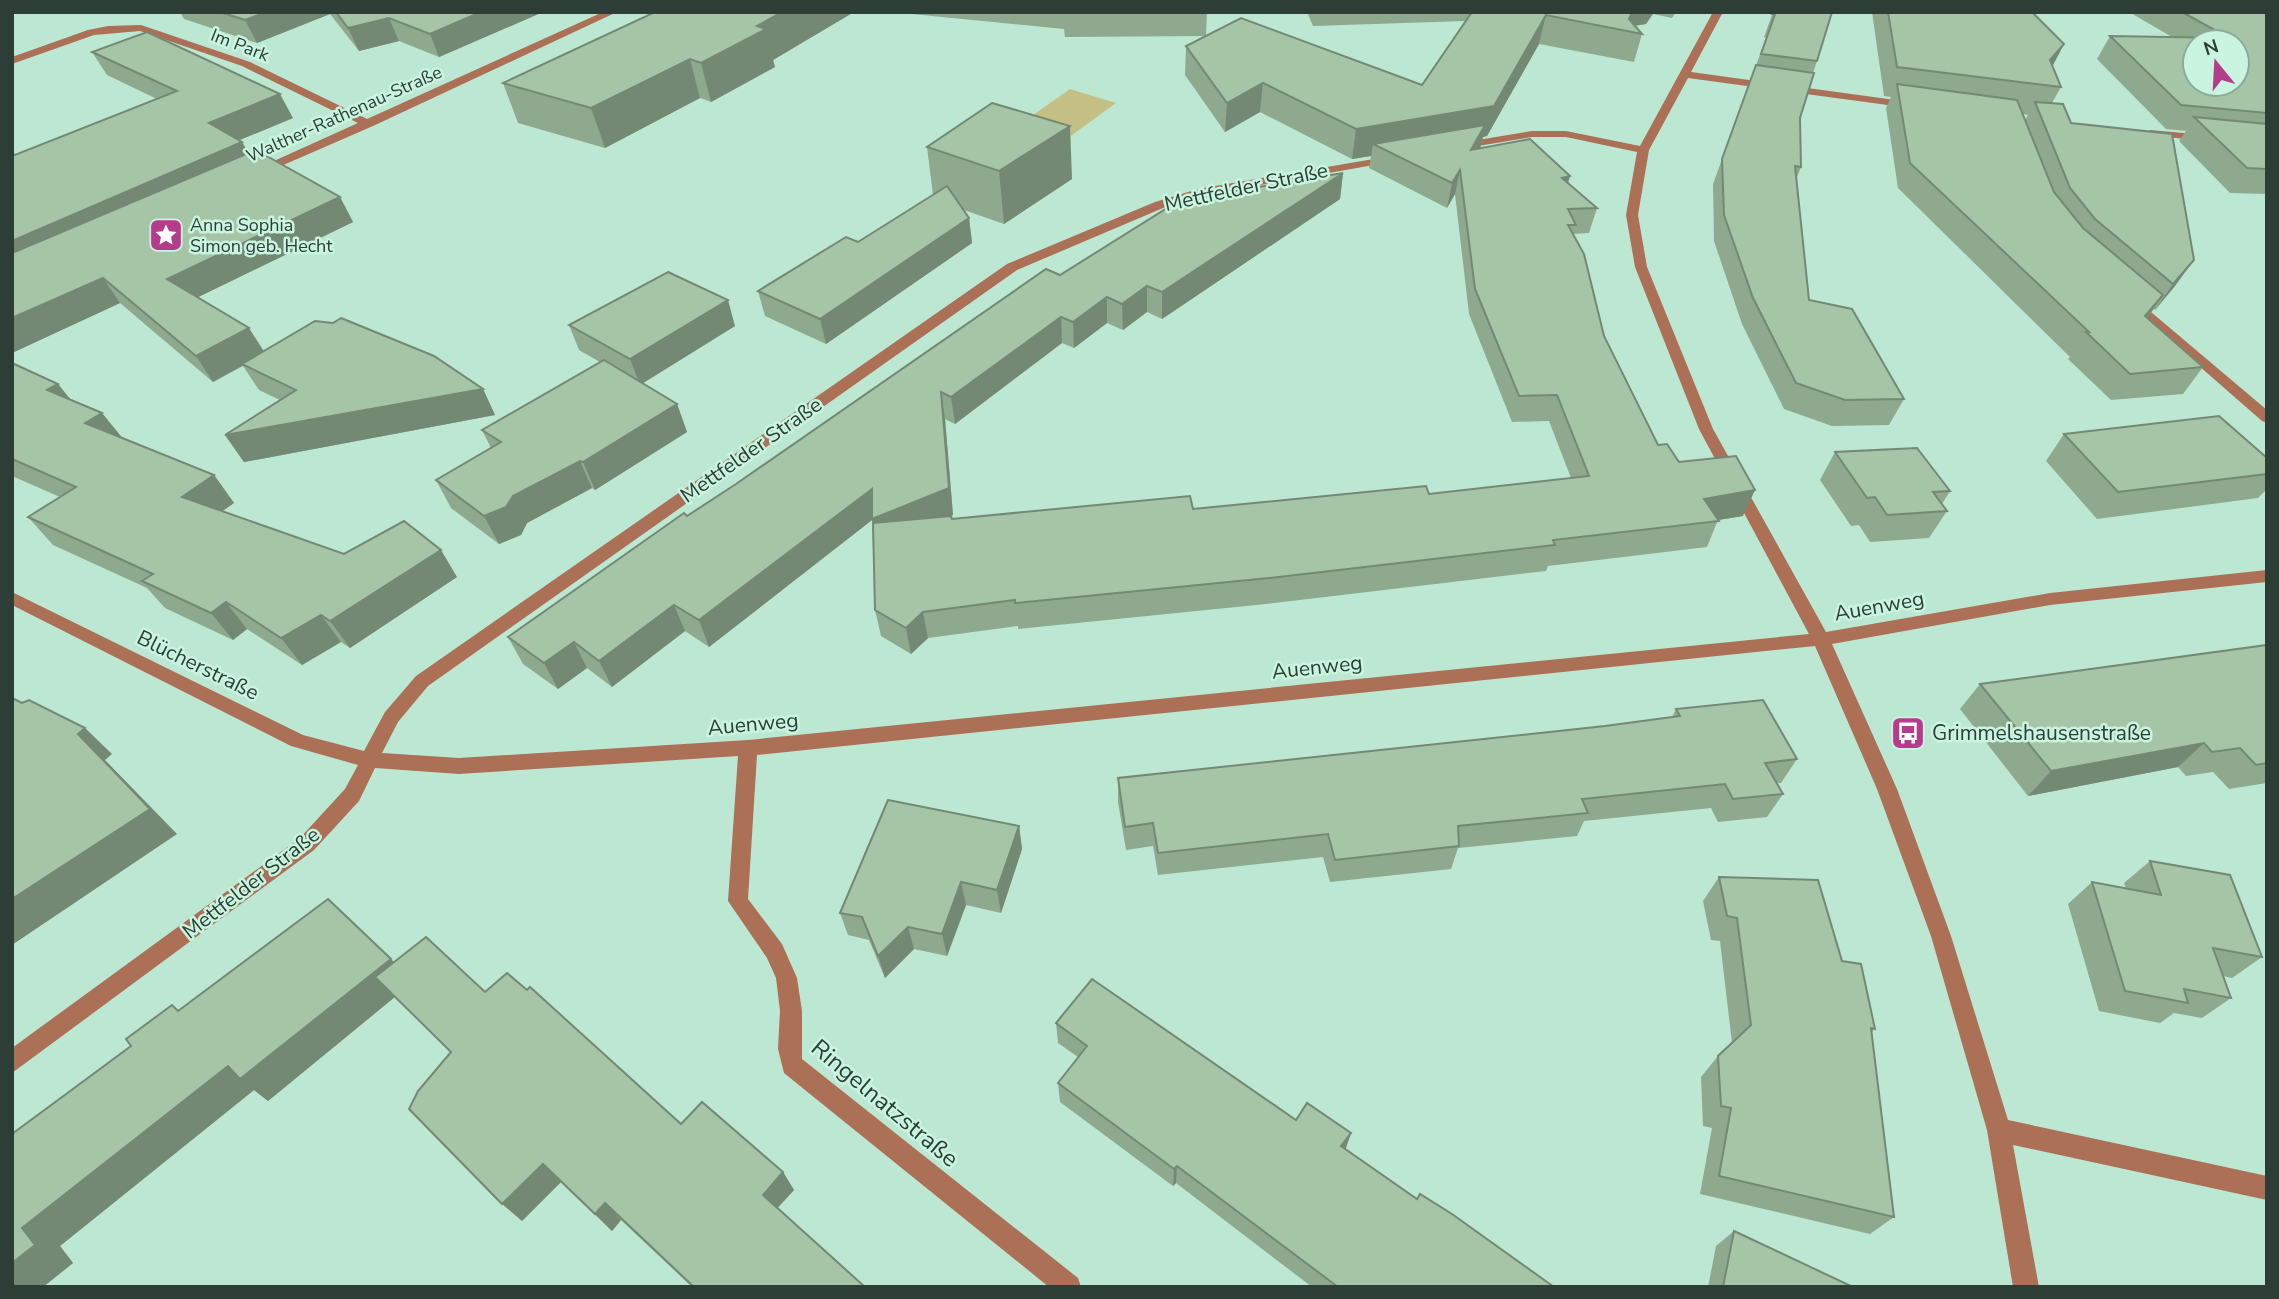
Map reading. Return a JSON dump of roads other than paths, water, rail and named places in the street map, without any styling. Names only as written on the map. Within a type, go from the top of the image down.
[{"type":"street","name":"Walther-Rathenau-Straße","points":[[240,180],[612,12]]},
{"type":"street","points":[[1718,12],[1643,150],[1632,215],[1641,267],[1706,429],[1821,639],[1887,789],[1941,936],[1999,1130],[2026,1287]]},
{"type":"street","name":"Im Park","points":[[12,61],[100,30],[123,26],[141,28],[246,64],[369,124]]},
{"type":"street","points":[[1685,74],[1916,106]]},
{"type":"street","points":[[2135,131],[2218,140]]},
{"type":"street","points":[[1449,148],[1532,134],[1554,134],[1643,150]]},
{"type":"street","name":"Mettfelder Straße","points":[[12,1062],[307,844],[352,795],[391,717],[422,681],[1012,267],[1159,205],[1202,192],[1408,156]]},
{"type":"street","points":[[2124,293],[2267,418]]},
{"type":"street","name":"Auenweg","points":[[368,760],[459,766],[748,748],[1821,639],[2050,599],[2267,576]]},
{"type":"street","name":"Blücherstraße","points":[[12,598],[298,741],[368,760]]},
{"type":"street","name":"Ringelnatzstraße","points":[[748,748],[738,901],[780,956],[791,1011],[786,1044],[792,1065],[1069,1287]]},
{"type":"street","points":[[1999,1130],[2267,1188]]},
{"type":"place","name":"Anna Sophia Simon geb. Hecht","points":[[166,235]]},
{"type":"place","name":"Grimmelshausenstraße","points":[[1908,733]]}]
